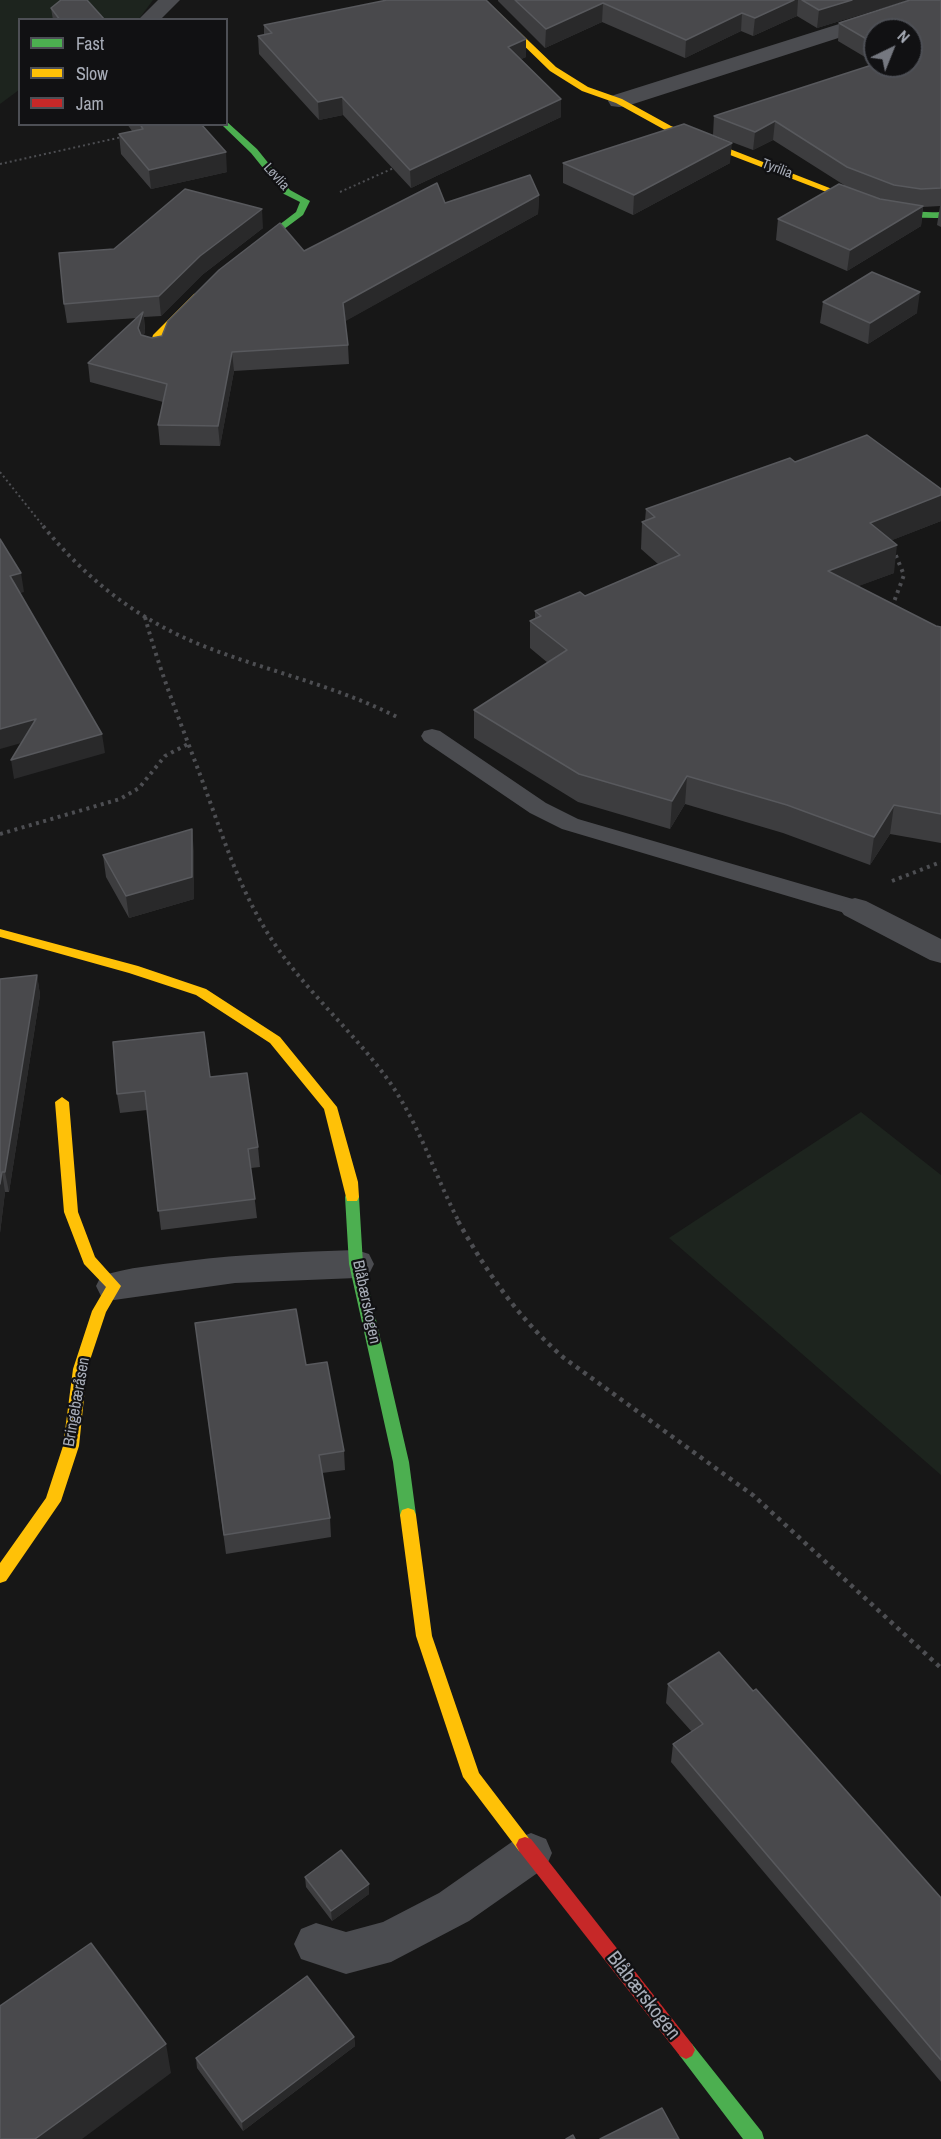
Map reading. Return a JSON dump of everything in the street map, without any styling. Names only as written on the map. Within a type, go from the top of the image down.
[{"type":"street","points":[[150,18],[170,0]]},
{"type":"street","name":"Tyrilia","points":[[481,0],[553,69],[585,89],[619,101],[668,128],[886,212],[918,217],[941,215]]},
{"type":"street","points":[[619,101],[935,0]]},
{"type":"street","name":"Løvlia","points":[[228,126],[254,151],[287,192],[305,201],[300,213],[237,261]]},
{"type":"street","points":[[154,348],[156,337],[211,282]]},
{"type":"street","points":[[855,908],[941,952]]},
{"type":"street","name":"Blåbærskogen","points":[[0,933],[133,969],[201,992],[275,1041],[330,1107],[351,1182],[356,1264],[401,1462],[424,1636],[472,1777],[754,2139]]},
{"type":"street","points":[[62,1102],[71,1212],[89,1260],[114,1286],[173,1275],[292,1265],[356,1264]]},
{"type":"street","name":"Bringebæråsen","points":[[0,1576],[53,1501],[71,1446],[80,1369],[99,1311],[114,1286]]},
{"type":"street","points":[[316,1944],[346,1953],[391,1941],[454,1907],[531,1853]]},
{"type":"lane","points":[[432,736],[538,808],[570,824],[855,908]]},
{"type":"path","points":[[0,164],[127,135]]},
{"type":"path","points":[[305,201],[323,200],[399,165]]},
{"type":"path","points":[[0,472],[76,563],[103,588],[145,617],[199,644],[343,692],[380,708],[432,736]]},
{"type":"path","points":[[887,545],[896,552],[904,575],[892,608]]},
{"type":"path","points":[[884,606],[900,614]]},
{"type":"path","points":[[145,617],[166,689],[231,863],[265,931],[291,967],[362,1048],[411,1114],[447,1198],[467,1236],[527,1325],[564,1358],[754,1496],[941,1668]]},
{"type":"path","points":[[0,834],[120,800],[139,788],[165,756],[188,744]]},
{"type":"shaded area","points":[[0,0],[153,0],[140,18],[18,18],[18,91],[0,104]]},
{"type":"shaded area","points":[[861,1112],[941,1175],[941,1475],[669,1238]]},
{"type":"building","points":[[61,0],[87,0],[103,18],[58,18],[51,8]]},
{"type":"building","points":[[387,0],[486,0],[526,39],[508,47],[561,99],[410,170],[342,97],[318,102],[258,36],[272,33],[264,25]]},
{"type":"building","points":[[515,0],[794,0],[755,18],[742,13],[686,40],[603,3],[546,29]]},
{"type":"building","points":[[802,0],[852,0],[819,10]]},
{"type":"building","points":[[910,0],[941,0],[941,188],[921,189],[894,185],[847,167],[775,121],[755,132],[714,116],[863,68],[863,78],[923,78],[923,18],[863,18],[863,37],[839,23]]},
{"type":"building","points":[[684,124],[732,143],[634,195],[563,163]]},
{"type":"building","points":[[141,126],[203,126],[226,152],[149,170],[119,134],[143,129]]},
{"type":"building","points":[[530,175],[539,195],[343,303],[348,345],[232,352],[218,426],[158,425],[167,384],[88,363],[143,312],[138,328],[141,335],[152,338],[162,336],[168,321],[219,270],[280,223],[304,251],[437,183],[445,203]]},
{"type":"building","points":[[839,184],[880,199],[923,206],[850,250],[778,219]]},
{"type":"building","points":[[185,189],[262,209],[200,256],[159,296],[64,304],[59,253],[114,249]]},
{"type":"building","points":[[872,272],[920,292],[870,323],[823,302]]},
{"type":"building","points":[[867,435],[941,489],[941,495],[870,523],[897,545],[828,571],[941,627],[941,814],[894,805],[874,837],[787,805],[687,776],[672,801],[579,774],[474,710],[567,650],[530,621],[541,616],[535,611],[580,592],[585,596],[680,555],[642,522],[655,517],[646,509],[790,458],[795,462]]},
{"type":"building","points":[[0,539],[21,573],[10,576],[102,734],[11,760],[36,719],[0,729]]},
{"type":"building","points":[[192,829],[192,877],[126,896],[103,855]]},
{"type":"building","points":[[37,975],[5,1172],[2,1172],[0,1184],[0,979]]},
{"type":"building","points":[[204,1032],[210,1077],[247,1073],[258,1147],[248,1149],[255,1199],[158,1211],[145,1091],[117,1094],[113,1042]]},
{"type":"building","points":[[296,1309],[306,1365],[327,1362],[344,1451],[319,1455],[330,1518],[224,1535],[195,1323]]},
{"type":"building","points":[[719,1652],[753,1691],[756,1689],[941,1898],[941,2060],[673,1744],[703,1724],[668,1684]]},
{"type":"building","points":[[341,1850],[369,1884],[331,1911],[305,1877]]},
{"type":"building","points":[[91,1943],[166,2044],[35,2139],[0,2139],[0,2006]]},
{"type":"building","points":[[307,1976],[354,2037],[242,2122],[196,2058]]},
{"type":"building","points":[[662,2108],[679,2139],[600,2139]]},
{"type":"traffic: fast","points":[[228,126],[254,151],[287,192],[305,201],[300,213],[248,253]]},
{"type":"traffic: fast","points":[[845,196],[892,212],[941,215]]},
{"type":"traffic: fast","points":[[352,1197],[356,1264],[401,1462],[408,1515]]},
{"type":"traffic: fast","points":[[686,2050],[755,2139]]},
{"type":"traffic: slow","points":[[481,0],[553,69],[585,89],[619,101],[668,128],[845,196]]},
{"type":"traffic: slow","points":[[154,348],[156,337],[197,296]]},
{"type":"traffic: slow","points":[[0,933],[133,969],[201,992],[275,1040],[330,1107],[351,1182],[352,1197]]},
{"type":"traffic: slow","points":[[0,1576],[53,1501],[71,1446],[80,1369],[99,1311],[114,1286],[89,1260],[71,1212],[62,1102]]},
{"type":"traffic: slow","points":[[408,1515],[424,1636],[472,1777],[525,1845]]},
{"type":"traffic: jam","points":[[525,1845],[686,2050]]}]
